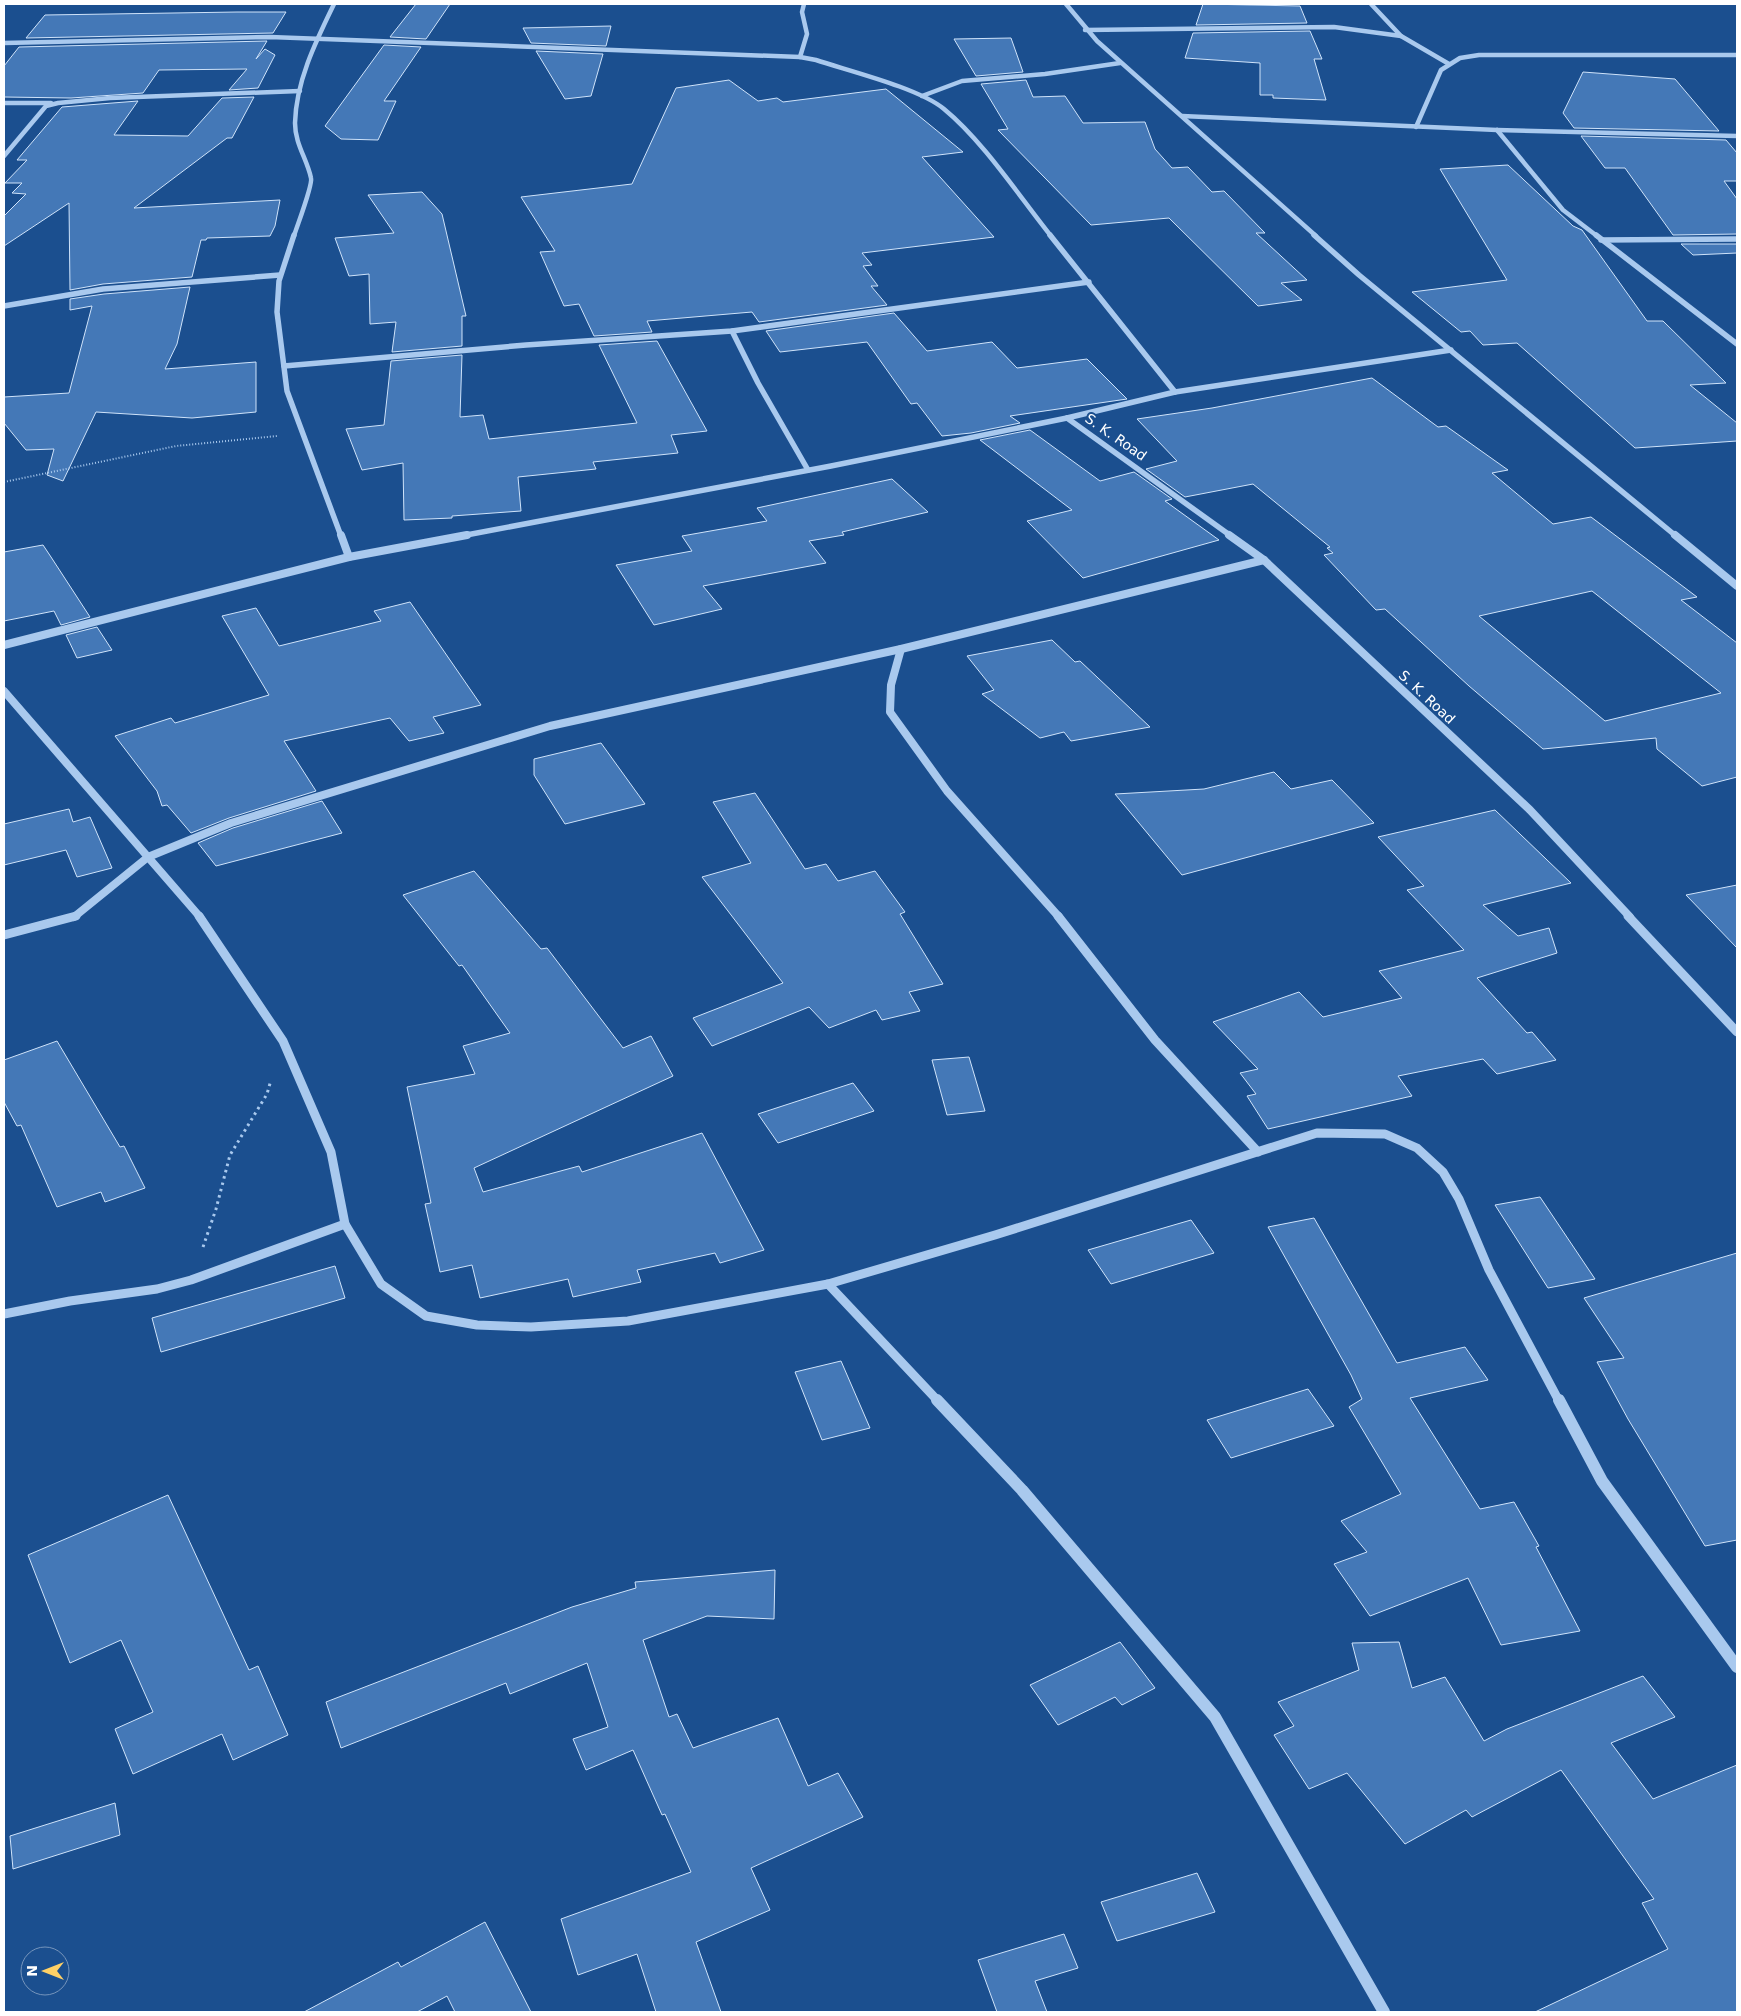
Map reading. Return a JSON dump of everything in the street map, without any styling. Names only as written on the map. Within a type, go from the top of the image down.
[{"type":"street","points":[[334,4],[303,74],[295,123],[297,141],[312,180],[280,275],[277,312],[287,391],[349,557]]},
{"type":"street","points":[[800,57],[807,34],[802,12],[804,4]]},
{"type":"street","points":[[1066,4],[1085,30],[1120,63],[1360,275],[1737,586]]},
{"type":"street","points":[[1371,4],[1401,36],[1449,64]]},
{"type":"street","points":[[1085,30],[1334,27],[1401,36]]},
{"type":"street","points":[[4,43],[254,37],[610,48],[800,57],[816,60],[922,96],[943,108],[974,139],[1175,392]]},
{"type":"street","points":[[1416,127],[1441,70],[1460,58],[1480,55],[1737,55]]},
{"type":"street","points":[[922,96],[962,81],[1045,74],[1120,63]]},
{"type":"street","points":[[4,103],[58,103],[110,98],[300,91]]},
{"type":"street","points":[[4,156],[46,106],[58,103]]},
{"type":"street","points":[[1182,116],[1497,130],[1737,136]]},
{"type":"street","points":[[1497,130],[1563,210],[1737,344]]},
{"type":"street","points":[[1601,240],[1737,238]]},
{"type":"street","points":[[4,306],[103,289],[280,275]]},
{"type":"street","points":[[284,366],[732,330],[1089,282]]},
{"type":"street","points":[[732,330],[758,383],[808,470]]},
{"type":"street","points":[[4,645],[349,557],[808,470],[1067,418],[1175,392],[1451,350]]},
{"type":"street","name":"S. K. Road","points":[[1067,418],[1264,560],[1530,810],[1737,1032]]},
{"type":"street","points":[[4,936],[74,918],[148,857],[231,823],[550,726],[901,649],[1264,560]]},
{"type":"street","points":[[901,649],[891,684],[890,712],[947,791],[1018,868],[1078,939],[1155,1040],[1258,1152]]},
{"type":"street","points":[[4,691],[205,923],[283,1041],[331,1152],[345,1224],[381,1284],[426,1316],[477,1325],[531,1328],[628,1320],[828,1284],[995,1235],[1317,1133],[1385,1134],[1417,1148],[1442,1172],[1459,1199],[1489,1270],[1602,1482],[1737,1667]]},
{"type":"street","points":[[4,1314],[70,1301],[157,1289],[191,1280],[345,1224]]},
{"type":"street","points":[[828,1284],[1022,1490],[1215,1717],[1384,2012]]},
{"type":"path","points":[[4,482],[176,446],[303,433]]},
{"type":"path","points":[[191,1280],[216,1210],[230,1155],[266,1094],[283,1041]]},
{"type":"building","points":[[416,4],[450,4],[426,39],[390,37]]},
{"type":"building","points":[[1203,4],[1300,6],[1307,23],[1196,25]]},
{"type":"building","points":[[286,12],[273,33],[26,38],[45,15]]},
{"type":"building","points":[[611,26],[606,46],[531,43],[523,28]]},
{"type":"building","points":[[1310,31],[1322,59],[1314,59],[1326,100],[1273,98],[1273,95],[1260,95],[1260,63],[1185,58],[1193,33]]},
{"type":"building","points":[[1011,38],[1023,72],[976,76],[954,39]]},
{"type":"building","points":[[267,41],[256,59],[265,49],[275,55],[258,88],[229,90],[247,69],[159,70],[143,93],[71,98],[4,97],[4,66],[19,47]]},
{"type":"building","points":[[384,45],[421,47],[384,101],[396,101],[378,140],[341,139],[325,126]]},
{"type":"building","points":[[536,51],[603,54],[591,96],[565,99]]},
{"type":"building","points":[[1583,72],[1675,79],[1719,131],[1574,128],[1563,113]]},
{"type":"building","points":[[729,80],[758,101],[777,98],[783,102],[886,89],[963,152],[922,157],[994,237],[862,253],[872,265],[863,266],[878,286],[871,286],[887,305],[759,322],[752,312],[647,321],[652,332],[594,336],[579,304],[564,306],[540,252],[555,251],[521,197],[632,184],[676,88]]},
{"type":"building","points":[[1026,80],[1033,97],[1065,96],[1083,123],[1145,122],[1155,149],[1172,168],[1188,167],[1212,192],[1224,191],[1265,233],[1256,233],[1307,280],[1281,283],[1302,300],[1258,306],[1169,218],[1091,225],[998,130],[1008,129],[981,84]]},
{"type":"building","points":[[254,97],[232,138],[227,138],[134,208],[280,200],[275,226],[270,236],[207,238],[206,240],[201,240],[192,277],[103,284],[70,290],[69,203],[4,246],[4,216],[26,194],[12,193],[22,183],[5,183],[27,160],[17,160],[62,107],[138,101],[114,135],[188,136],[222,98]]},
{"type":"building","points":[[1581,136],[1726,140],[1737,153],[1737,181],[1724,181],[1737,199],[1737,234],[1673,235],[1625,168],[1605,168]]},
{"type":"building","points":[[1508,165],[1573,226],[1582,230],[1647,321],[1663,321],[1726,383],[1690,385],[1737,423],[1737,441],[1635,448],[1517,343],[1483,345],[1470,331],[1461,332],[1412,292],[1507,280],[1440,169]]},
{"type":"building","points":[[422,192],[442,214],[466,316],[462,316],[462,346],[392,352],[396,322],[370,324],[369,274],[349,276],[335,238],[394,233],[368,195]]},
{"type":"building","points":[[1681,244],[1737,244],[1737,253],[1693,255]]},
{"type":"building","points":[[190,287],[177,344],[165,369],[256,362],[256,412],[192,418],[96,412],[63,481],[47,475],[54,449],[26,450],[4,423],[4,397],[69,393],[92,306],[70,310],[70,299],[104,294]]},
{"type":"building","points":[[894,313],[927,351],[992,342],[1017,368],[1087,359],[1127,399],[1010,416],[1020,423],[971,433],[942,436],[917,403],[911,404],[867,342],[780,352],[766,331]]},
{"type":"building","points":[[657,341],[707,431],[671,435],[678,453],[593,462],[596,469],[518,477],[521,511],[452,516],[452,518],[404,520],[403,463],[362,470],[346,429],[384,425],[391,361],[462,355],[460,417],[483,415],[489,439],[637,423],[599,345]]},
{"type":"building","points":[[1372,378],[1438,427],[1446,426],[1508,470],[1492,473],[1553,524],[1591,517],[1697,597],[1681,600],[1737,643],[1737,777],[1702,786],[1657,749],[1656,738],[1543,749],[1469,686],[1385,609],[1376,610],[1324,555],[1333,553],[1327,548],[1330,547],[1253,484],[1185,497],[1146,469],[1177,461],[1137,419],[1212,408]],"holes":[[[1592,591],[1721,693],[1605,721],[1479,616]]]},
{"type":"building","points":[[1030,430],[1100,481],[1134,472],[1172,499],[1165,501],[1219,540],[1083,578],[1027,521],[1072,510],[980,440]]},
{"type":"building","points":[[892,479],[928,512],[842,532],[844,535],[809,541],[826,563],[703,586],[722,609],[654,625],[616,565],[692,551],[682,536],[767,521],[757,508]]},
{"type":"building","points":[[43,545],[90,617],[61,625],[54,611],[4,621],[4,552]]},
{"type":"building","points":[[410,602],[481,705],[433,717],[444,733],[409,741],[390,718],[284,741],[316,791],[229,818],[191,833],[167,805],[162,806],[157,791],[115,736],[171,718],[175,723],[269,695],[222,616],[256,608],[279,646],[381,621],[374,611]]},
{"type":"building","points":[[97,627],[112,650],[77,658],[66,635]]},
{"type":"building","points":[[1052,640],[1075,662],[1080,661],[1150,727],[1071,741],[1064,732],[1040,738],[982,694],[994,690],[967,656]]},
{"type":"building","points":[[601,743],[645,804],[565,824],[534,775],[534,759]]},
{"type":"building","points":[[1274,772],[1291,789],[1332,780],[1374,823],[1182,875],[1115,794],[1204,789]]},
{"type":"building","points":[[755,793],[805,869],[826,864],[838,881],[875,871],[905,912],[900,914],[943,984],[909,992],[920,1011],[882,1020],[876,1010],[829,1028],[809,1007],[712,1046],[693,1018],[783,983],[702,877],[751,863],[713,802]]},
{"type":"building","points":[[322,801],[342,833],[216,866],[198,843],[233,828]]},
{"type":"building","points":[[69,809],[73,822],[90,817],[112,868],[77,877],[66,850],[4,865],[4,824]]},
{"type":"building","points":[[1495,810],[1571,883],[1483,905],[1518,936],[1549,928],[1557,953],[1477,978],[1527,1033],[1532,1032],[1556,1060],[1497,1074],[1483,1059],[1398,1076],[1412,1096],[1268,1129],[1247,1096],[1256,1094],[1240,1073],[1258,1069],[1213,1022],[1299,992],[1323,1017],[1402,998],[1379,971],[1464,950],[1407,890],[1424,886],[1378,837]]},
{"type":"building","points":[[474,871],[541,949],[547,948],[623,1048],[651,1036],[673,1076],[474,1168],[483,1192],[579,1166],[582,1172],[702,1133],[764,1250],[720,1263],[715,1253],[637,1270],[641,1282],[573,1297],[568,1279],[480,1298],[472,1265],[440,1272],[425,1204],[431,1203],[407,1087],[475,1074],[463,1046],[510,1033],[462,965],[459,966],[403,895]]},
{"type":"building","points":[[1737,885],[1737,948],[1686,895]]},
{"type":"building","points":[[57,1041],[120,1147],[124,1146],[145,1188],[105,1202],[101,1192],[57,1207],[21,1125],[17,1126],[4,1102],[4,1060]]},
{"type":"building","points":[[969,1057],[985,1111],[947,1115],[932,1060]]},
{"type":"building","points":[[853,1083],[874,1111],[778,1143],[758,1114]]},
{"type":"building","points":[[1540,1197],[1595,1279],[1548,1288],[1495,1205]]},
{"type":"building","points":[[1314,1218],[1397,1363],[1465,1347],[1488,1380],[1410,1398],[1480,1509],[1514,1502],[1539,1546],[1536,1547],[1580,1631],[1501,1645],[1468,1578],[1370,1616],[1334,1564],[1367,1552],[1341,1521],[1401,1494],[1349,1407],[1362,1399],[1351,1375],[1268,1227]]},
{"type":"building","points":[[1191,1220],[1214,1253],[1111,1284],[1088,1250]]},
{"type":"building","points":[[1737,1253],[1737,1540],[1705,1546],[1628,1419],[1597,1362],[1624,1358],[1584,1298]]},
{"type":"building","points":[[335,1266],[345,1298],[161,1352],[152,1318]]},
{"type":"building","points":[[841,1361],[870,1428],[822,1440],[795,1372]]},
{"type":"building","points":[[1308,1389],[1334,1426],[1231,1458],[1207,1420]]},
{"type":"building","points":[[168,1495],[249,1670],[258,1666],[288,1735],[233,1760],[222,1734],[133,1774],[115,1729],[153,1712],[121,1640],[70,1663],[28,1555]]},
{"type":"building","points":[[775,1570],[774,1619],[707,1616],[643,1640],[669,1717],[677,1714],[693,1748],[778,1718],[808,1786],[838,1773],[863,1817],[751,1868],[770,1910],[696,1942],[721,2012],[656,2012],[637,1954],[578,1975],[561,1919],[691,1872],[665,1814],[662,1815],[633,1750],[586,1770],[573,1739],[608,1727],[587,1663],[510,1694],[506,1683],[341,1748],[326,1702],[572,1607],[636,1588],[635,1582]]},
{"type":"building","points":[[1120,1642],[1155,1688],[1122,1705],[1115,1697],[1058,1725],[1030,1685]]},
{"type":"building","points":[[1399,1642],[1412,1688],[1445,1677],[1484,1741],[1507,1729],[1643,1676],[1675,1717],[1611,1743],[1653,1799],[1737,1765],[1737,2012],[1535,2012],[1668,1949],[1642,1903],[1654,1899],[1561,1770],[1472,1817],[1466,1810],[1405,1844],[1347,1773],[1309,1789],[1274,1735],[1294,1726],[1278,1702],[1359,1670],[1352,1643]]},
{"type":"building","points":[[115,1803],[120,1835],[13,1869],[10,1836]]},
{"type":"building","points":[[1197,1873],[1215,1912],[1117,1941],[1101,1902]]},
{"type":"building","points":[[485,1922],[531,2012],[455,2012],[447,1996],[417,2012],[304,2012],[398,1962],[401,1967]]},
{"type":"building","points":[[1064,1934],[1078,1968],[1035,1981],[1047,2012],[997,2012],[978,1960]]}]
